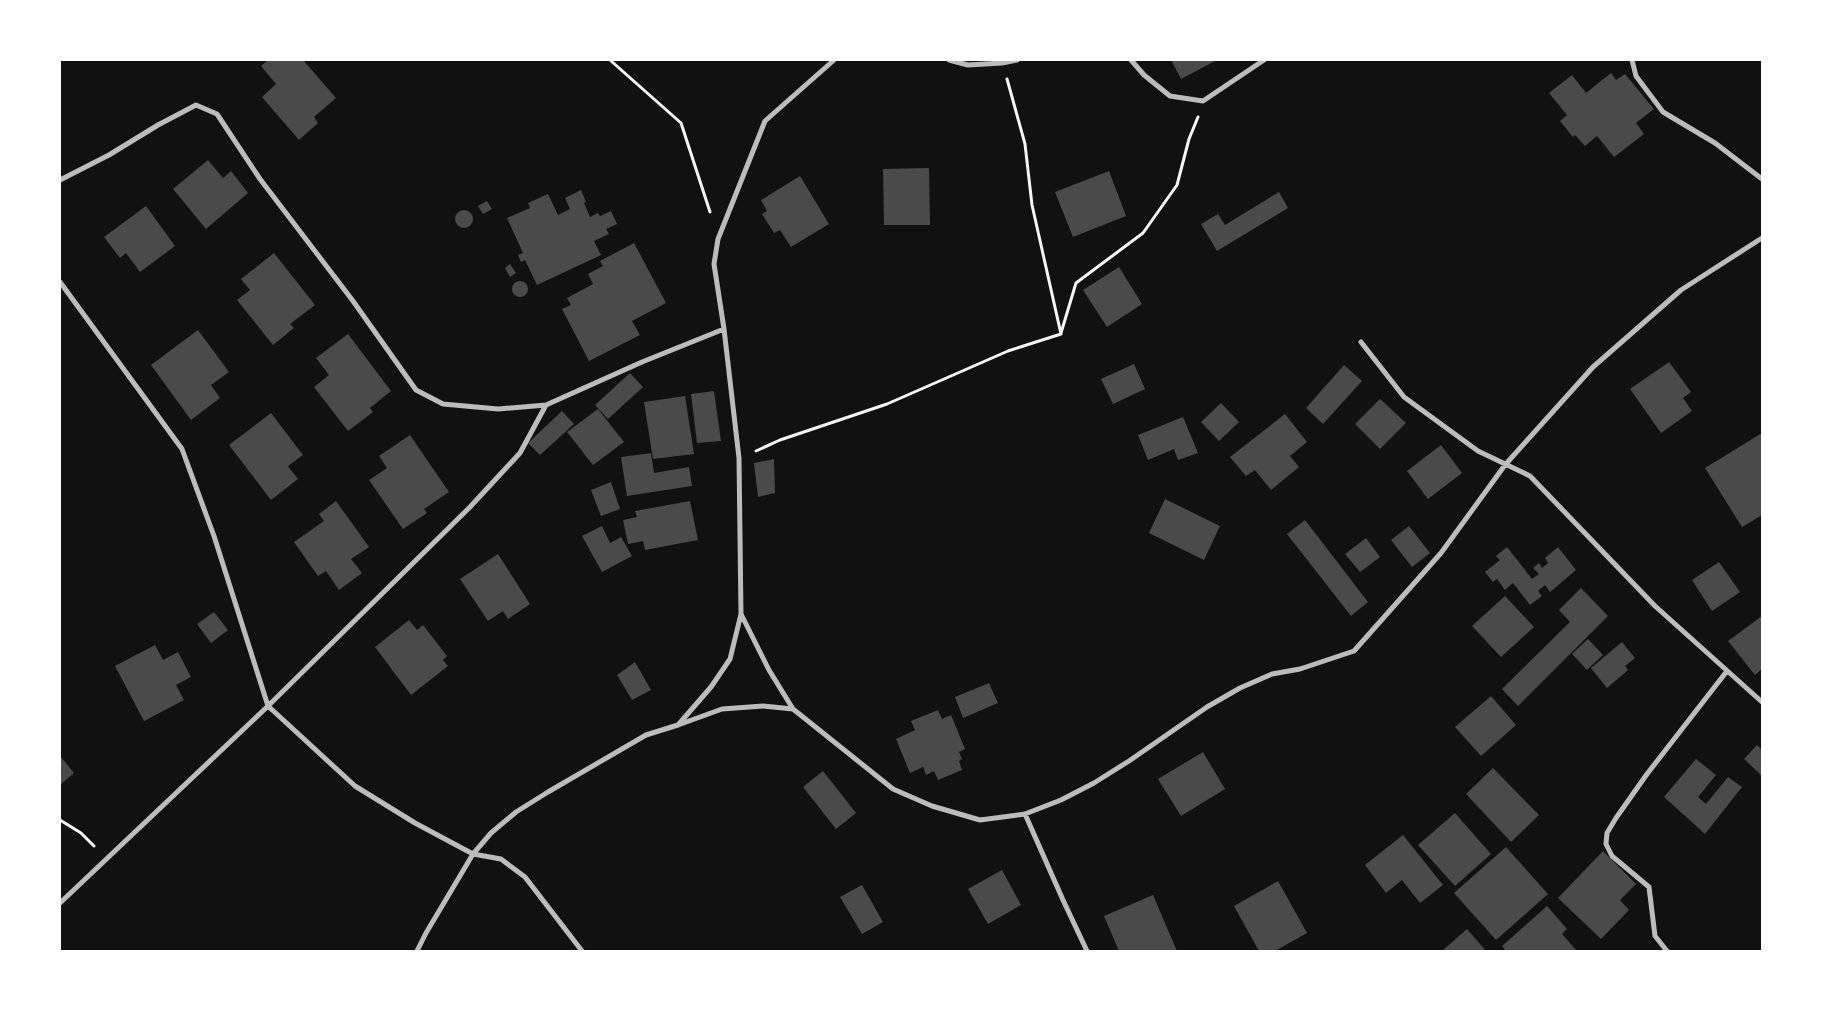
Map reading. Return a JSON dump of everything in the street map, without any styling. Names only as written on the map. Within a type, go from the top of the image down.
[{"type":"street","points":[[678,725],[711,687],[730,659],[741,614],[739,458],[724,329],[714,264],[718,239],[765,121],[834,60]]},
{"type":"street","points":[[949,60],[968,65],[1017,60]]},
{"type":"street","points":[[1131,60],[1144,75],[1170,96],[1203,101],[1264,60]]},
{"type":"street","points":[[1632,60],[1636,76],[1663,112],[1714,143],[1762,179]]},
{"type":"street","points":[[60,180],[109,156],[158,125],[196,105],[217,114],[260,179],[353,301],[416,390],[443,404],[498,409],[546,405],[642,362],[724,329]]},
{"type":"street","points":[[741,614],[769,670],[793,709],[893,789],[932,806],[980,820],[1025,814],[1061,800],[1094,782],[1129,761],[1207,707],[1240,688],[1272,674],[1300,669],[1354,651],[1441,554],[1505,465],[1593,367],[1681,290],[1762,238]]},
{"type":"street","points":[[60,282],[182,449],[214,536],[268,706],[355,786],[415,823],[473,854],[501,859],[525,876],[582,951]]},
{"type":"street","points":[[1361,342],[1404,397],[1464,442],[1505,465],[1530,476],[1648,599],[1762,702]]},
{"type":"street","points":[[60,903],[268,706],[470,508],[520,453],[546,405]]},
{"type":"street","points":[[1667,951],[1655,936],[1649,887],[1612,856],[1606,844],[1607,833],[1647,774],[1727,671]]},
{"type":"street","points":[[417,951],[426,932],[473,854],[491,833],[509,817],[548,792],[646,736],[722,709],[763,706],[793,709]]},
{"type":"street","points":[[1025,814],[1087,951]]},
{"type":"path","points":[[610,60],[681,123],[718,239]]},
{"type":"path","points":[[1002,63],[1025,144],[1032,205],[1061,334]]},
{"type":"path","points":[[1061,334],[1076,283],[1143,233],[1177,185],[1189,140],[1203,101]]},
{"type":"path","points":[[739,458],[780,440],[887,404],[1008,351],[1061,334]]},
{"type":"path","points":[[60,820],[81,833],[106,859]]},
{"type":"building","points":[[268,60],[303,60],[336,98],[314,117],[318,123],[299,140],[262,97],[276,84],[261,66]]},
{"type":"building","points":[[1171,60],[1217,60],[1181,79]]},
{"type":"building","points":[[1611,73],[1616,80],[1625,74],[1654,109],[1636,123],[1644,134],[1614,157],[1597,136],[1585,146],[1575,135],[1573,137],[1560,121],[1567,115],[1549,93],[1572,75],[1586,93]]},
{"type":"building","points":[[208,160],[223,178],[231,171],[248,193],[206,229],[173,189]]},
{"type":"building","points":[[929,168],[930,225],[884,225],[883,169]]},
{"type":"building","points":[[1109,171],[1126,216],[1073,237],[1055,192]]},
{"type":"building","points":[[800,176],[829,224],[791,247],[780,230],[774,233],[762,214],[767,211],[761,200]]},
{"type":"building","points":[[581,190],[590,217],[598,213],[600,216],[611,211],[617,224],[606,229],[609,234],[594,241],[601,255],[537,285],[525,260],[521,262],[518,255],[523,253],[507,218],[530,208],[528,203],[548,194],[558,215],[570,209],[565,198]]},
{"type":"building","points":[[1279,192],[1288,208],[1217,251],[1201,224],[1218,214],[1225,225]]},
{"type":"building","points":[[487,201],[492,209],[483,214],[478,206]]},
{"type":"building","points":[[146,206],[175,246],[140,272],[126,253],[120,258],[104,237]]},
{"type":"building","points":[[464,210],[470,213],[473,219],[470,225],[464,228],[458,225],[455,219],[458,213]]},
{"type":"building","points":[[634,243],[666,303],[632,321],[640,335],[589,361],[562,309],[571,305],[567,298],[593,284],[588,274],[603,266],[600,261]]},
{"type":"building","points":[[274,253],[315,305],[290,324],[294,328],[273,345],[237,300],[250,290],[241,279]]},
{"type":"building","points":[[510,264],[516,273],[510,277],[505,268]]},
{"type":"building","points":[[1119,267],[1142,304],[1107,327],[1083,290]]},
{"type":"building","points":[[517,281],[523,281],[528,286],[526,295],[517,297],[512,292],[512,286]]},
{"type":"building","points":[[198,330],[229,372],[211,385],[220,398],[191,420],[151,365]]},
{"type":"building","points":[[348,334],[391,391],[370,408],[373,412],[348,431],[314,387],[329,375],[316,358]]},
{"type":"building","points":[[1669,362],[1691,392],[1683,398],[1692,411],[1661,433],[1630,389]]},
{"type":"building","points":[[1134,364],[1145,389],[1113,404],[1101,379]]},
{"type":"building","points":[[1344,365],[1362,381],[1323,424],[1306,408]]},
{"type":"building","points":[[630,373],[643,387],[608,419],[595,405]]},
{"type":"building","points":[[714,391],[721,441],[697,443],[691,394]]},
{"type":"building","points":[[685,396],[694,454],[653,459],[644,402]]},
{"type":"building","points":[[1380,399],[1406,423],[1380,449],[1355,424]]},
{"type":"building","points":[[1221,403],[1239,422],[1219,441],[1201,422]]},
{"type":"building","points":[[598,409],[624,442],[593,465],[567,432]]},
{"type":"building","points":[[562,411],[574,424],[540,455],[528,443]]},
{"type":"building","points":[[271,413],[303,455],[288,466],[298,479],[271,500],[229,445]]},
{"type":"building","points":[[1285,414],[1307,442],[1290,456],[1299,467],[1271,490],[1255,470],[1246,476],[1230,457]]},
{"type":"building","points":[[1183,417],[1198,453],[1178,460],[1174,449],[1148,460],[1138,435]]},
{"type":"building","points":[[1762,433],[1762,515],[1742,527],[1705,468]]},
{"type":"building","points":[[410,435],[449,492],[424,509],[427,513],[403,529],[369,480],[387,468],[379,456]]},
{"type":"building","points":[[1441,445],[1462,473],[1428,499],[1407,471]]},
{"type":"building","points":[[651,453],[654,473],[689,467],[692,486],[627,496],[621,457]]},
{"type":"building","points":[[774,459],[775,493],[758,497],[754,463]]},
{"type":"building","points":[[611,482],[620,509],[601,516],[591,490]]},
{"type":"building","points":[[1165,499],[1220,526],[1204,560],[1149,533]]},
{"type":"building","points":[[336,501],[369,547],[351,559],[362,573],[339,590],[326,571],[318,576],[294,542],[324,521],[319,514]]},
{"type":"building","points":[[690,501],[698,540],[645,550],[643,541],[628,544],[623,520],[637,517],[635,511]]},
{"type":"building","points":[[1305,520],[1368,602],[1351,616],[1287,534]]},
{"type":"building","points":[[602,526],[610,543],[621,537],[632,556],[602,572],[582,536]]},
{"type":"building","points":[[1409,526],[1430,553],[1412,567],[1391,540]]},
{"type":"building","points":[[1366,538],[1380,557],[1360,572],[1345,554]]},
{"type":"building","points":[[1507,547],[1532,579],[1539,574],[1533,568],[1539,563],[1542,568],[1548,563],[1545,558],[1558,547],[1576,570],[1550,592],[1545,585],[1538,591],[1542,596],[1530,605],[1513,583],[1505,590],[1497,579],[1493,582],[1485,572],[1500,560],[1496,556]]},
{"type":"building","points":[[498,554],[530,604],[508,619],[503,611],[488,621],[460,579]]},
{"type":"building","points":[[1719,562],[1740,592],[1712,611],[1692,580]]},
{"type":"building","points":[[1581,588],[1608,616],[1518,706],[1502,689],[1570,622],[1559,610]]},
{"type":"building","points":[[1505,596],[1534,627],[1501,657],[1472,626]]},
{"type":"building","points":[[214,612],[228,630],[211,643],[197,624]]},
{"type":"building","points":[[1762,616],[1762,669],[1755,675],[1728,641]]},
{"type":"building","points":[[409,620],[417,630],[423,625],[447,656],[443,660],[448,666],[411,695],[375,647]]},
{"type":"building","points":[[1588,639],[1603,655],[1587,670],[1572,654]]},
{"type":"building","points":[[1622,642],[1635,658],[1625,666],[1628,670],[1607,688],[1591,668]]},
{"type":"building","points":[[155,645],[163,660],[178,652],[191,677],[176,685],[184,700],[144,721],[115,666]]},
{"type":"building","points":[[635,662],[651,690],[632,700],[617,675]]},
{"type":"building","points":[[989,683],[998,703],[963,718],[955,697]]},
{"type":"building","points":[[1491,696],[1516,725],[1481,756],[1455,727]]},
{"type":"building","points":[[938,710],[942,719],[951,715],[965,749],[959,752],[962,759],[959,761],[962,770],[938,780],[934,771],[926,775],[923,767],[910,773],[896,739],[915,730],[911,721]]},
{"type":"building","points":[[1757,745],[1762,750],[1762,776],[1744,759]]},
{"type":"building","points":[[1203,752],[1225,789],[1181,816],[1158,779]]},
{"type":"building","points":[[60,756],[74,773],[60,785]]},
{"type":"building","points":[[1696,759],[1716,775],[1698,797],[1706,804],[1728,777],[1742,787],[1705,834],[1664,797]]},
{"type":"building","points":[[1493,768],[1539,815],[1511,842],[1466,794]]},
{"type":"building","points":[[823,771],[856,813],[836,829],[803,787]]},
{"type":"building","points":[[1455,813],[1491,854],[1455,886],[1418,845]]},
{"type":"building","points":[[1403,835],[1443,885],[1420,903],[1402,880],[1386,893],[1365,865]]},
{"type":"building","points":[[1506,847],[1548,894],[1496,940],[1454,893]]},
{"type":"building","points":[[1603,851],[1636,884],[1620,900],[1629,910],[1601,939],[1558,898]]},
{"type":"building","points":[[1002,870],[1021,905],[988,924],[968,889]]},
{"type":"building","points":[[1278,881],[1307,933],[1275,951],[1259,951],[1234,906]]},
{"type":"building","points":[[862,885],[883,922],[862,934],[840,897]]},
{"type":"building","points":[[1153,895],[1177,951],[1119,951],[1104,916]]},
{"type":"building","points":[[1547,906],[1567,929],[1562,934],[1577,951],[1506,951],[1502,946]]},
{"type":"building","points":[[1467,929],[1486,951],[1442,951]]}]
